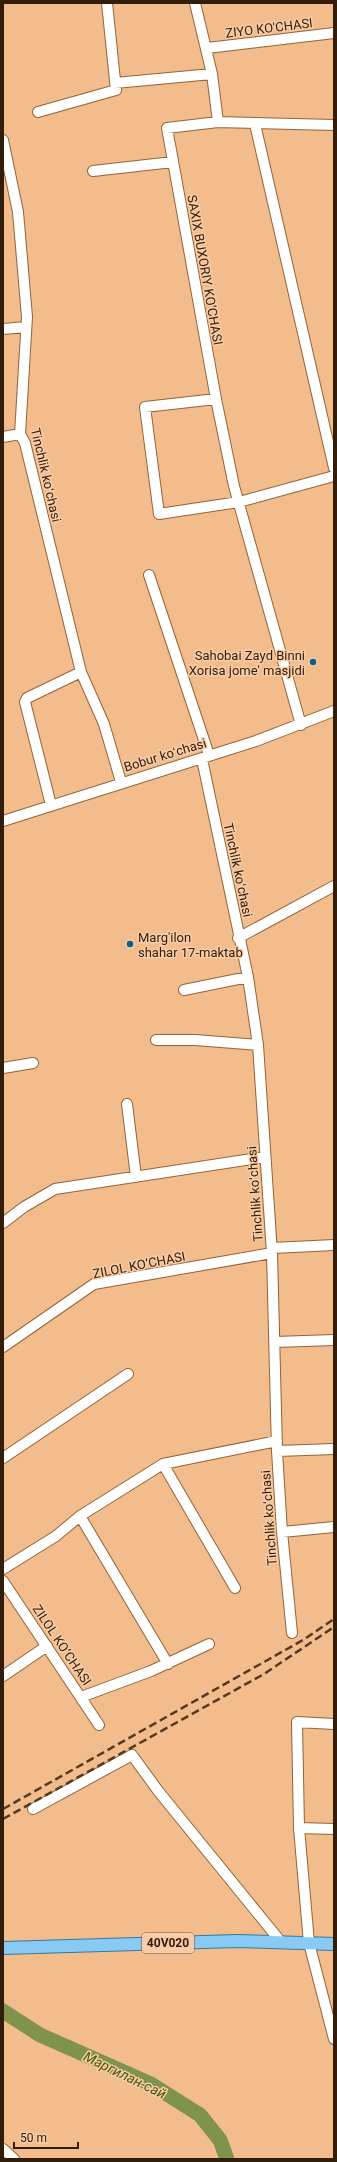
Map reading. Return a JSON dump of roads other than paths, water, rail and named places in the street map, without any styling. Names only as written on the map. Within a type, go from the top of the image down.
[{"type":"main road","name":"40V020","points":[[3,1948],[237,1941],[334,1944]]},
{"type":"street","points":[[107,3],[115,86]]},
{"type":"street","points":[[196,3],[212,74],[218,122]]},
{"type":"street","name":"ZIYO KO'CHASI","points":[[207,48],[334,33]]},
{"type":"street","points":[[38,112],[115,86],[212,74]]},
{"type":"street","name":"SAXIX BUXORIY KO‘CHASI","points":[[301,725],[239,502],[216,399],[167,128],[218,122],[334,125]]},
{"type":"street","points":[[255,124],[334,468]]},
{"type":"street","name":"Tinchlik koʻchasi","points":[[3,140],[18,212],[26,327],[20,434],[25,443],[81,672],[104,724],[121,782]]},
{"type":"street","points":[[92,171],[173,162]]},
{"type":"street","points":[[3,329],[26,327]]},
{"type":"street","points":[[216,399],[145,407],[159,514],[239,502],[334,476]]},
{"type":"street","points":[[3,437],[20,434]]},
{"type":"street","name":"Tinchlik koʻchasi","points":[[149,575],[205,757],[238,938],[248,977],[258,1045],[272,1251],[277,1446],[282,1532],[292,1632]]},
{"type":"street","points":[[51,805],[25,702],[27,698],[81,672]]},
{"type":"street","name":"Bobur koʻchasi","points":[[3,821],[121,782],[205,757],[301,725],[334,711]]},
{"type":"street","points":[[238,938],[334,886]]},
{"type":"street","points":[[184,990],[248,977]]},
{"type":"street","points":[[156,1040],[195,1040],[258,1045]]},
{"type":"street","points":[[3,1068],[33,1063]]},
{"type":"street","points":[[127,1104],[136,1177]]},
{"type":"street","points":[[3,1223],[24,1207],[55,1189],[265,1157]]},
{"type":"street","name":"ZILOL KO‘CHASI","points":[[3,1346],[94,1284],[272,1251],[334,1245]]},
{"type":"street","points":[[275,1342],[334,1340]]},
{"type":"street","points":[[3,1458],[128,1374]]},
{"type":"street","points":[[3,1568],[56,1536],[80,1516],[163,1464],[277,1446],[334,1449]]},
{"type":"street","points":[[163,1464],[235,1588]]},
{"type":"street","points":[[80,1516],[168,1664]]},
{"type":"street","points":[[282,1532],[334,1527]]},
{"type":"street","name":"ZILOL KO‘CHASI","points":[[3,1581],[99,1725]]},
{"type":"street","points":[[81,1697],[168,1664],[209,1644]]},
{"type":"street","points":[[3,1676],[47,1646]]},
{"type":"street","points":[[334,1724],[297,1722],[299,1828],[309,1943],[334,2039]]},
{"type":"street","points":[[33,1810],[132,1754],[159,1792],[281,1942]]},
{"type":"street","points":[[299,1828],[334,1829]]},
{"type":"street","points":[[3,2149],[14,2159]]},
{"type":"waterway","name":"Маргилан-сай","points":[[3,2011],[40,2035],[151,2084],[200,2115],[220,2140],[227,2159]]},
{"type":"railway","points":[[3,1809],[303,1640],[334,1619]]},
{"type":"railway","points":[[3,1819],[264,1674],[334,1627]]},
{"type":"place","name":"Sahobai Zayd Binni Xorisa jome' masjidi","points":[[313,662]]},
{"type":"place","name":"Marg'ilon shahar 17-maktab","points":[[130,944]]}]
